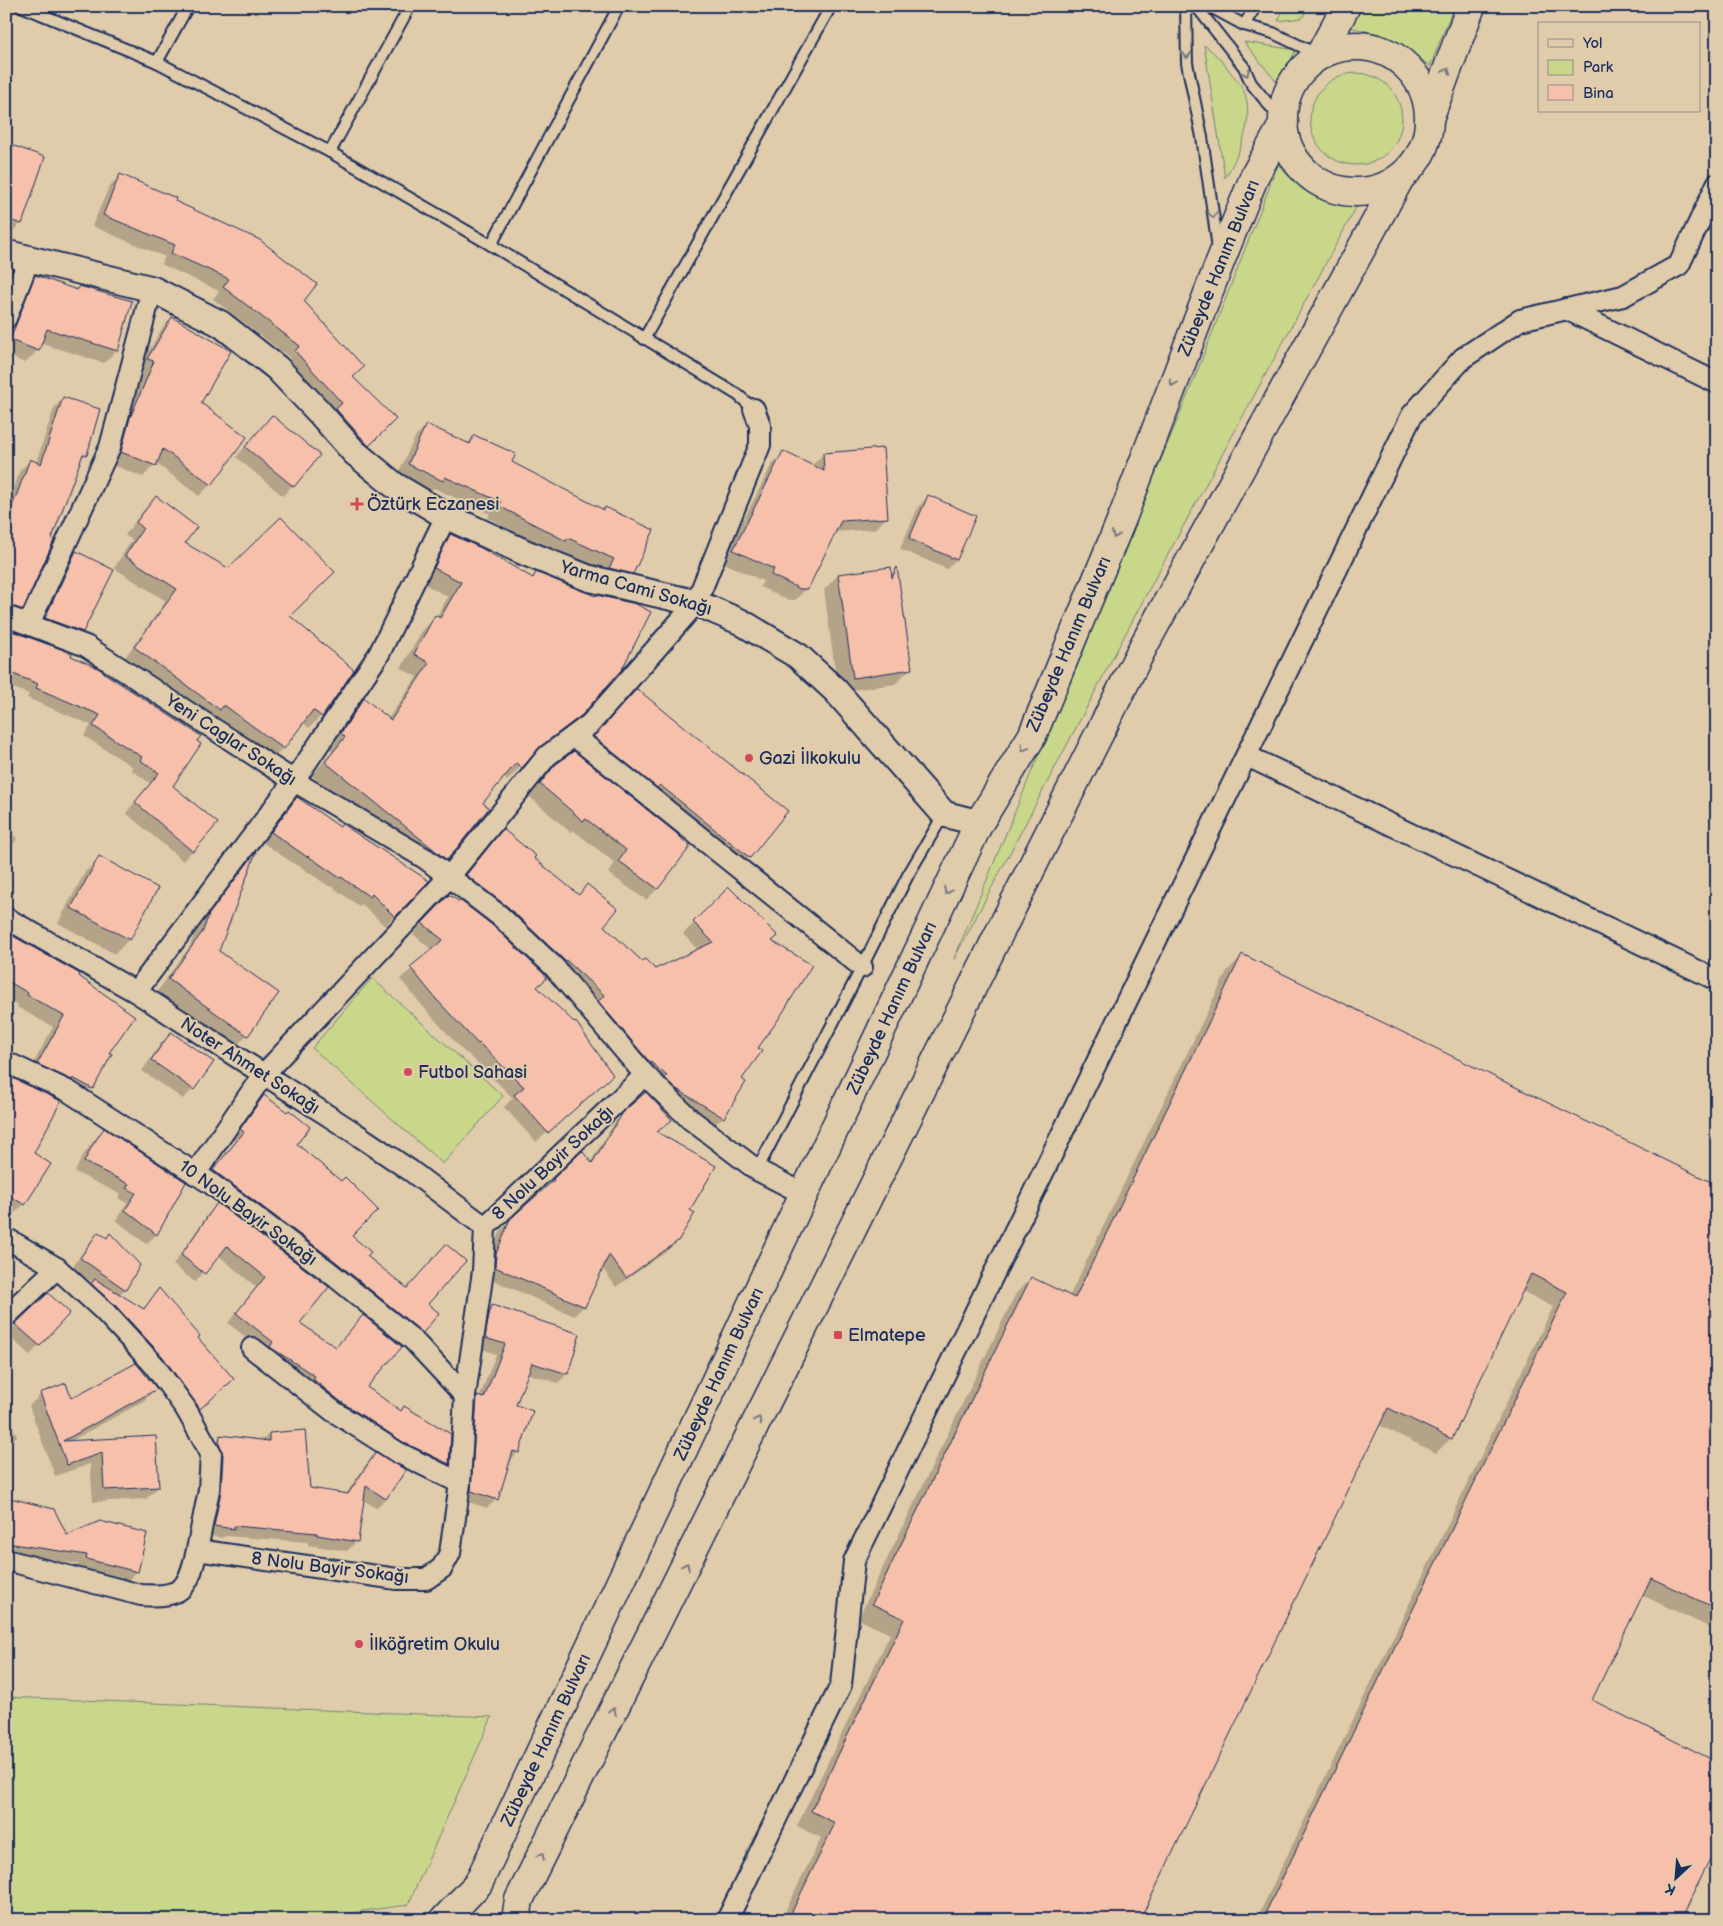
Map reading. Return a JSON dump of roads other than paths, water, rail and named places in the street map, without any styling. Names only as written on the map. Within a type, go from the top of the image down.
[{"type":"highway","name":"Zübeyde Hanım Bulvarı","points":[[1320,56],[1346,6]]},
{"type":"highway","name":"Zübeyde Hanım Bulvarı","points":[[518,1910],[1036,859],[1140,653],[1400,178],[1416,162],[1427,140],[1430,116],[1471,6]]},
{"type":"highway","name":"Zübeyde Hanım Bulvarı","points":[[1400,178],[1380,188],[1358,192],[1336,189],[1316,179],[1299,164],[1288,145],[1284,123],[1285,103],[1292,84],[1304,68],[1320,56],[1343,47],[1368,47],[1392,55],[1412,71],[1424,92],[1430,116]]},
{"type":"highway","name":"Zübeyde Hanım Bulvarı","points":[[444,1920],[478,1884],[979,823],[1032,736],[1123,516],[1220,262],[1256,175],[1284,123]]},
{"type":"street","points":[[727,1920],[842,1685],[854,1561],[1412,415],[1463,358],[1520,320],[1623,296],[1679,266],[1717,184]]},
{"type":"street","points":[[6,318],[18,256]]},
{"type":"street","name":"Yarma Cami Sokağı","points":[[18,256],[152,289],[221,324],[277,368],[354,452],[394,485],[446,516],[526,553],[588,578],[696,603],[741,622],[798,656],[835,690],[944,814]]},
{"type":"street","points":[[29,624],[110,447],[152,289]]},
{"type":"street","points":[[1566,309],[1717,383]]},
{"type":"street","points":[[195,1174],[263,1075],[449,876],[547,756],[590,724],[696,603],[760,445],[760,425],[754,409]]},
{"type":"street","points":[[136,992],[294,781],[379,654],[446,516]]},
{"type":"street","name":"Yeni Caglar Sokağı","points":[[6,616],[86,646],[294,781],[426,859],[500,916],[554,966],[646,1075],[690,1119],[757,1170],[804,1194]]},
{"type":"street","points":[[574,736],[862,967]]},
{"type":"street","points":[[1247,756],[1717,980]]},
{"type":"street","points":[[944,814],[979,823]]},
{"type":"street","name":"Noter Ahmet Sokağı","points":[[6,918],[136,992],[411,1171],[485,1227]]},
{"type":"street","name":"10 Nolu Bayir Sokağı","points":[[6,1062],[68,1091],[195,1174],[328,1271],[413,1340],[465,1396]]},
{"type":"street","name":"8 Nolu Bayir Sokağı","points":[[197,1550],[397,1579],[426,1579],[442,1568],[450,1553],[460,1483],[465,1396],[484,1271],[485,1227],[646,1075]]},
{"type":"street","points":[[6,1238],[57,1268],[105,1312],[154,1366],[186,1409],[211,1454],[209,1490],[197,1550],[186,1584],[177,1592],[163,1597],[141,1595],[6,1560]]},
{"type":"street","points":[[6,1316],[57,1268]]},
{"type":"street","points":[[252,1348],[341,1416],[397,1452],[460,1483]]},
{"type":"lane","points":[[21,6],[157,62],[330,152],[491,245],[738,395],[754,409]]},
{"type":"lane","points":[[157,62],[188,6]]},
{"type":"lane","points":[[330,152],[410,6]]},
{"type":"lane","points":[[491,245],[619,6]]},
{"type":"lane","points":[[644,339],[831,6]]},
{"type":"lane","points":[[1186,6],[1188,63],[1202,137],[1220,262]]},
{"type":"lane","points":[[1196,6],[1244,67],[1250,83],[1284,123]]},
{"type":"lane","points":[[1209,6],[1244,25],[1273,33],[1320,56]]},
{"type":"lane","points":[[1244,25],[1256,6]]},
{"type":"lane","points":[[757,1170],[908,875],[944,814]]},
{"type":"place","name":"Öztürk Eczanesi","points":[[357,504]]},
{"type":"place","name":"Gazi İlkokulu","points":[[749,758]]},
{"type":"place","name":"Futbol Sahasi","points":[[408,1072]]},
{"type":"place","name":"Elmatepe","points":[[838,1335]]},
{"type":"place","name":"İlköğretim Okulu","points":[[359,1644]]}]
